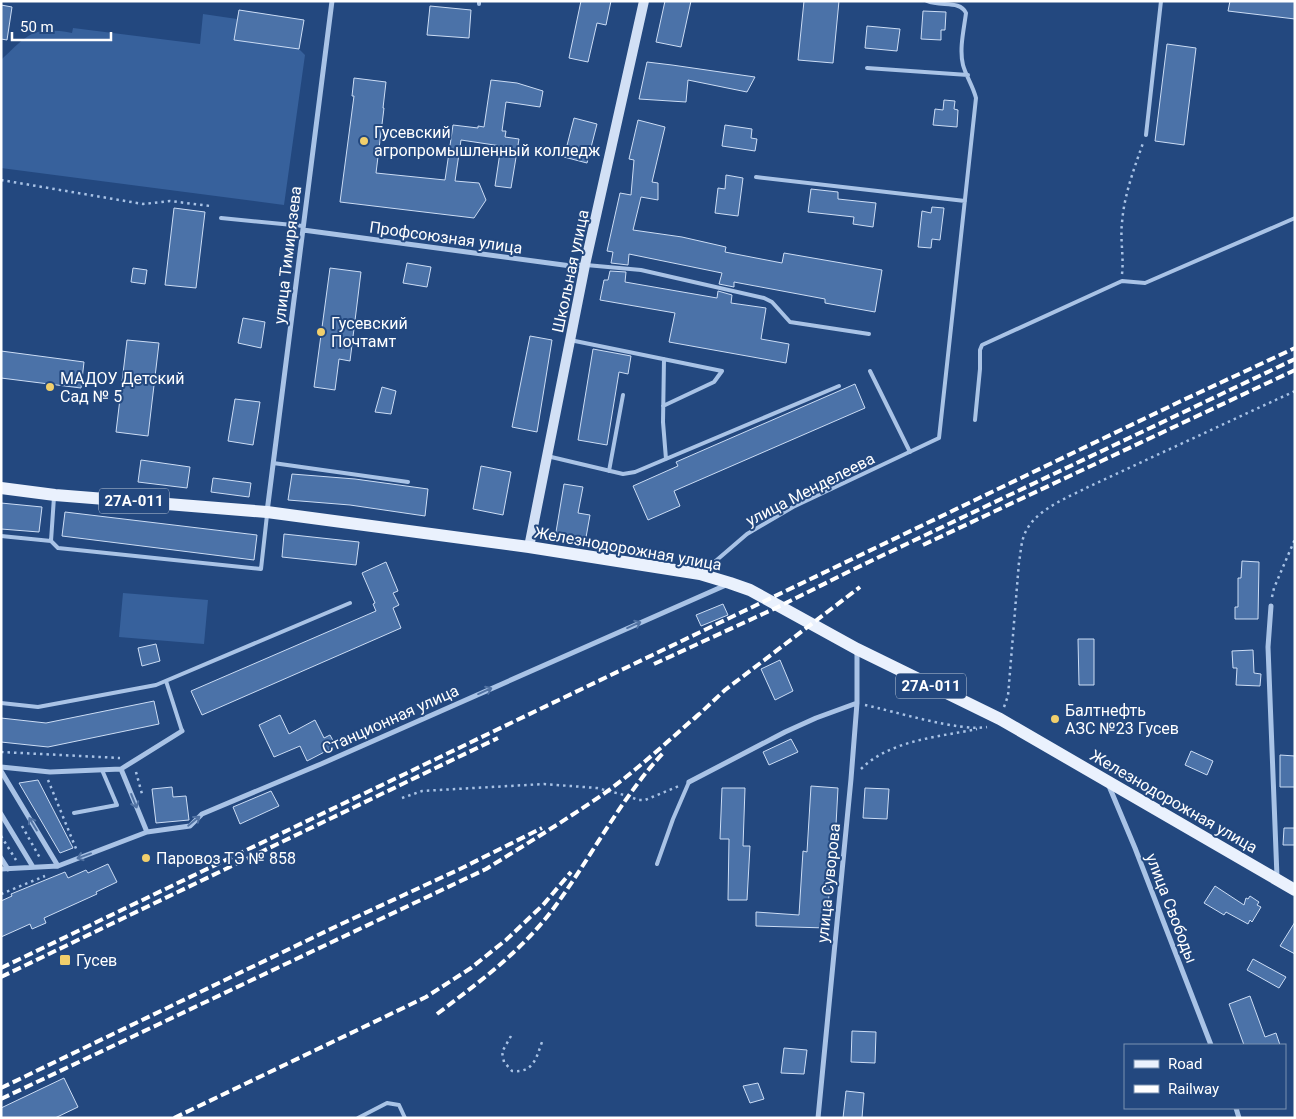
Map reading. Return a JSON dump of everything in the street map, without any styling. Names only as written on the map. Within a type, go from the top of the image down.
[{"type":"main road","name":"Школьная улица","points":[[529,547],[585,265],[644,1]]},
{"type":"main road","name":"Железнодорожная улица","points":[[1,488],[54,495],[267,512],[529,547],[700,574],[730,583],[750,590],[857,650],[1000,719],[1295,890]]},
{"type":"street","name":"улица Тимирязева","points":[[267,512],[332,1]]},
{"type":"street","name":"Профсоюзная улица","points":[[303,228],[571,266],[585,265]]},
{"type":"street","name":"Станционная улица","points":[[1,869],[58,866],[147,832],[190,826],[202,814],[321,764],[730,583]]},
{"type":"street","points":[[1271,606],[1268,647],[1278,880]]},
{"type":"street","name":"улица Суворова","points":[[818,1118],[851,779],[857,703],[857,650]]},
{"type":"street","points":[[689,782],[784,732],[857,703]]},
{"type":"street","points":[[1,769],[50,772],[121,769],[182,732]]},
{"type":"street","points":[[1,769],[58,866]]},
{"type":"street","points":[[121,769],[147,832]]},
{"type":"street","name":"улица Свободы","points":[[1107,781],[1211,1044]]},
{"type":"street","points":[[1,814],[33,867]]},
{"type":"street","points":[[1,858],[8,868]]},
{"type":"lane","points":[[756,177],[965,201],[976,98],[963,65],[962,56],[966,13],[964,7],[958,3],[932,3],[927,1]]},
{"type":"lane","points":[[1146,135],[1161,1]]},
{"type":"lane","points":[[867,68],[968,75]]},
{"type":"lane","name":"улица Менделеева","points":[[700,574],[747,534],[794,507],[939,438],[965,201]]},
{"type":"lane","points":[[221,218],[303,228]]},
{"type":"lane","points":[[975,420],[980,350],[982,345],[1122,281],[1146,283],[1295,218]]},
{"type":"lane","points":[[585,265],[641,270],[764,298],[772,302],[790,322],[869,334]]},
{"type":"lane","points":[[570,340],[722,371],[714,382],[663,406]]},
{"type":"lane","points":[[664,359],[663,422],[666,459]]},
{"type":"lane","points":[[870,371],[910,452]]},
{"type":"lane","points":[[547,456],[623,474],[635,472],[839,386]]},
{"type":"lane","points":[[609,471],[623,394]]},
{"type":"lane","points":[[273,464],[408,482]]},
{"type":"lane","points":[[50,541],[54,495]]},
{"type":"lane","points":[[1,536],[50,541],[58,548],[261,570],[267,512]]},
{"type":"lane","points":[[1,703],[38,707],[156,685],[350,603]]},
{"type":"lane","points":[[166,681],[182,732]]},
{"type":"lane","points":[[74,814],[117,805],[102,770]]},
{"type":"lane","points":[[657,864],[689,782]]},
{"type":"lane","points":[[358,1118],[387,1103],[399,1105],[405,1118]]},
{"type":"path","points":[[1122,281],[1124,261],[1121,224],[1127,189],[1146,135]]},
{"type":"path","points":[[1,180],[143,204],[170,201],[210,206]]},
{"type":"path","points":[[851,779],[865,765],[889,750],[909,743],[991,726],[1000,719],[1008,696],[1019,562],[1023,540],[1026,530],[1039,516],[1056,504],[1088,487],[1295,391]]},
{"type":"path","points":[[1271,606],[1274,588],[1295,539]]},
{"type":"path","points":[[857,703],[936,721],[981,728]]},
{"type":"path","points":[[1,752],[119,758],[124,756]]},
{"type":"path","points":[[48,778],[78,852]]},
{"type":"path","points":[[402,798],[422,791],[544,784],[597,788],[638,800],[645,800],[689,782]]},
{"type":"path","points":[[22,826],[40,858]]},
{"type":"path","points":[[1,836],[16,860]]},
{"type":"path","points":[[511,1036],[502,1052],[504,1062],[512,1071],[520,1072],[528,1069],[534,1061],[542,1042]]},
{"type":"shaded area","points":[[239,10],[304,20],[299,49],[305,55],[284,205],[1,168],[1,60],[25,38],[32,34],[48,31],[72,33],[73,28],[200,44],[203,14],[237,19]]},
{"type":"shaded area","points":[[123,593],[208,600],[204,644],[119,637]]},
{"type":"building","points":[[581,1],[611,1],[606,25],[597,23],[588,62],[569,58]]},
{"type":"building","points":[[665,1],[691,1],[681,47],[656,42]]},
{"type":"building","points":[[804,1],[839,1],[833,63],[798,60]]},
{"type":"building","points":[[1230,1],[1295,1],[1295,19],[1228,11]]},
{"type":"building","points":[[1,5],[12,7],[7,40],[1,39]]},
{"type":"building","points":[[430,6],[471,10],[469,38],[427,35]]},
{"type":"building","points":[[239,10],[304,20],[299,49],[234,40]]},
{"type":"building","points":[[923,11],[946,12],[945,30],[941,30],[941,40],[921,39]]},
{"type":"building","points":[[867,26],[900,29],[897,51],[865,48]]},
{"type":"building","points":[[1167,44],[1196,48],[1184,145],[1155,141]]},
{"type":"building","points":[[647,62],[755,77],[747,92],[688,80],[686,102],[639,99]]},
{"type":"building","name":"Гусевский агропромышленный колледж","points":[[354,78],[386,82],[376,173],[445,180],[453,125],[484,127],[491,80],[517,83],[543,91],[540,107],[506,102],[502,131],[506,131],[505,137],[519,139],[511,188],[495,186],[501,146],[461,140],[455,181],[479,183],[486,200],[474,218],[340,202],[354,96],[352,96]]},
{"type":"building","points":[[944,100],[955,101],[954,109],[958,110],[957,127],[933,125],[935,109],[943,110]]},
{"type":"building","points":[[574,118],[597,124],[587,163],[564,157]]},
{"type":"building","points":[[638,120],[665,127],[652,182],[658,183],[658,200],[641,197],[633,230],[682,237],[726,247],[725,252],[782,263],[784,253],[882,270],[875,312],[825,303],[825,299],[734,282],[734,287],[719,284],[722,273],[629,254],[628,265],[611,263],[613,252],[607,251],[620,193],[631,195],[634,160],[629,159]]},
{"type":"building","points":[[725,125],[752,129],[751,138],[757,139],[755,151],[722,146]]},
{"type":"building","points":[[726,175],[743,178],[738,216],[715,213],[718,188],[725,189]]},
{"type":"building","points":[[811,189],[838,192],[838,199],[876,203],[873,227],[853,224],[854,217],[808,212]]},
{"type":"building","points":[[932,207],[944,208],[940,240],[932,239],[931,248],[918,247],[922,211],[931,213]]},
{"type":"building","points":[[174,208],[205,212],[196,288],[165,285]]},
{"type":"building","points":[[407,263],[431,267],[427,287],[403,283]]},
{"type":"building","points":[[133,268],[147,270],[145,284],[131,282]]},
{"type":"building","points":[[330,268],[361,272],[350,361],[339,359],[335,390],[314,387]]},
{"type":"building","points":[[610,271],[626,272],[625,282],[717,298],[718,291],[732,295],[731,303],[766,308],[761,339],[789,344],[786,363],[669,342],[675,313],[600,300],[604,280],[608,280]]},
{"type":"building","points":[[243,318],[265,322],[261,348],[238,343]]},
{"type":"building","points":[[530,336],[552,340],[537,432],[512,427]]},
{"type":"building","points":[[127,340],[159,343],[148,436],[116,432]]},
{"type":"building","points":[[593,349],[631,356],[628,374],[619,372],[607,445],[578,440]]},
{"type":"building","points":[[1,351],[84,362],[81,388],[1,378]]},
{"type":"building","points":[[855,384],[865,408],[674,491],[680,506],[648,520],[633,486],[678,466],[676,462]]},
{"type":"building","points":[[382,387],[396,391],[391,414],[375,412]]},
{"type":"building","points":[[235,399],[260,402],[253,445],[228,441]]},
{"type":"building","points":[[141,460],[190,467],[187,488],[138,482]]},
{"type":"building","points":[[481,466],[511,472],[503,515],[473,509]]},
{"type":"building","points":[[292,474],[355,479],[428,489],[425,516],[350,505],[288,500]]},
{"type":"building","points":[[213,478],[251,483],[249,497],[211,492]]},
{"type":"building","points":[[564,484],[583,487],[578,513],[590,515],[585,543],[555,538]]},
{"type":"building","points":[[1,503],[42,507],[39,532],[1,529]]},
{"type":"building","points":[[65,512],[257,535],[254,560],[62,536]]},
{"type":"building","points":[[284,534],[359,542],[356,565],[282,557]]},
{"type":"building","points":[[1242,561],[1259,562],[1258,619],[1235,619],[1235,607],[1238,607],[1238,578],[1241,578]]},
{"type":"building","points":[[386,562],[398,591],[393,593],[399,605],[393,608],[401,628],[202,715],[191,691],[376,611],[373,604],[375,603],[362,573]]},
{"type":"building","points":[[723,604],[728,615],[701,626],[696,615]]},
{"type":"building","points":[[1078,639],[1094,639],[1094,685],[1079,685]]},
{"type":"building","points":[[156,644],[160,661],[142,666],[138,648]]},
{"type":"building","points":[[1253,650],[1254,673],[1261,674],[1260,686],[1236,685],[1237,668],[1233,668],[1232,651]]},
{"type":"building","points":[[780,660],[793,691],[775,700],[761,669]]},
{"type":"building","points":[[154,701],[159,724],[48,747],[1,742],[1,718],[46,723]]},
{"type":"building","points":[[280,715],[289,734],[315,720],[324,738],[330,735],[336,746],[307,761],[300,746],[274,757],[259,725]]},
{"type":"building","points":[[791,739],[798,752],[769,765],[763,752]]},
{"type":"building","points":[[1191,751],[1213,761],[1207,775],[1185,765]]},
{"type":"building","points":[[1280,755],[1295,756],[1295,787],[1280,787]]},
{"type":"building","points":[[38,780],[73,848],[60,853],[19,783]]},
{"type":"building","points":[[811,786],[838,788],[835,843],[832,843],[827,928],[756,926],[756,912],[799,915],[803,851],[807,852]]},
{"type":"building","points":[[172,787],[173,797],[186,796],[189,820],[156,823],[152,789]]},
{"type":"building","points":[[722,788],[745,788],[743,846],[750,846],[747,900],[728,900],[729,839],[720,839]]},
{"type":"building","points":[[865,788],[889,789],[887,819],[863,818]]},
{"type":"building","points":[[271,791],[279,806],[240,824],[233,807]]},
{"type":"building","points":[[1284,828],[1295,828],[1295,845],[1283,845]]},
{"type":"building","points":[[108,864],[117,882],[96,892],[97,894],[44,918],[46,923],[32,929],[30,924],[1,937],[1,901],[12,896],[11,894],[65,872],[68,878],[86,870],[88,873]]},
{"type":"building","points":[[1215,886],[1244,905],[1246,898],[1248,899],[1250,896],[1259,902],[1257,905],[1261,907],[1252,922],[1250,920],[1248,924],[1226,912],[1224,915],[1204,903]]},
{"type":"building","points":[[1295,922],[1295,954],[1280,946]]},
{"type":"building","points":[[1253,959],[1286,977],[1279,988],[1247,970]]},
{"type":"building","points":[[1250,996],[1265,1037],[1276,1033],[1280,1044],[1244,1044],[1229,1004]]},
{"type":"building","points":[[852,1031],[876,1032],[875,1063],[851,1062]]},
{"type":"building","points":[[784,1048],[807,1050],[804,1074],[781,1073]]},
{"type":"building","points":[[64,1078],[78,1107],[55,1118],[1,1118],[1,1108]]},
{"type":"building","points":[[758,1083],[764,1099],[750,1103],[743,1086]]},
{"type":"building","points":[[846,1091],[864,1093],[862,1118],[843,1118]]},
{"type":"railway","points":[[1,968],[1295,348]]},
{"type":"railway","points":[[654,664],[778,607],[1295,359]]},
{"type":"railway","points":[[923,545],[1295,370]]},
{"type":"railway","points":[[694,719],[725,690],[860,587]]},
{"type":"railway","points":[[1,1099],[486,869],[559,824],[615,786],[699,714]]},
{"type":"railway","points":[[1,977],[498,738]]},
{"type":"railway","points":[[437,1014],[518,948],[546,918],[635,787],[664,752]]},
{"type":"railway","points":[[1,1088],[542,828]]},
{"type":"railway","points":[[174,1118],[426,997],[471,968],[506,940],[543,905],[571,872]]},
{"type":"place","name":"Гусевский агропромышленный колледж","points":[[364,141]]},
{"type":"place","name":"Гусевский Почтамт","points":[[321,332]]},
{"type":"place","name":"МАДОУ Детский Сад № 5","points":[[50,387]]},
{"type":"place","name":"Балтнефть АЗС №23 Гусев","points":[[1055,719]]},
{"type":"place","name":"Паровоз ТЭ № 858","points":[[146,858]]},
{"type":"place","name":"Гусев","points":[[65,960]]}]
